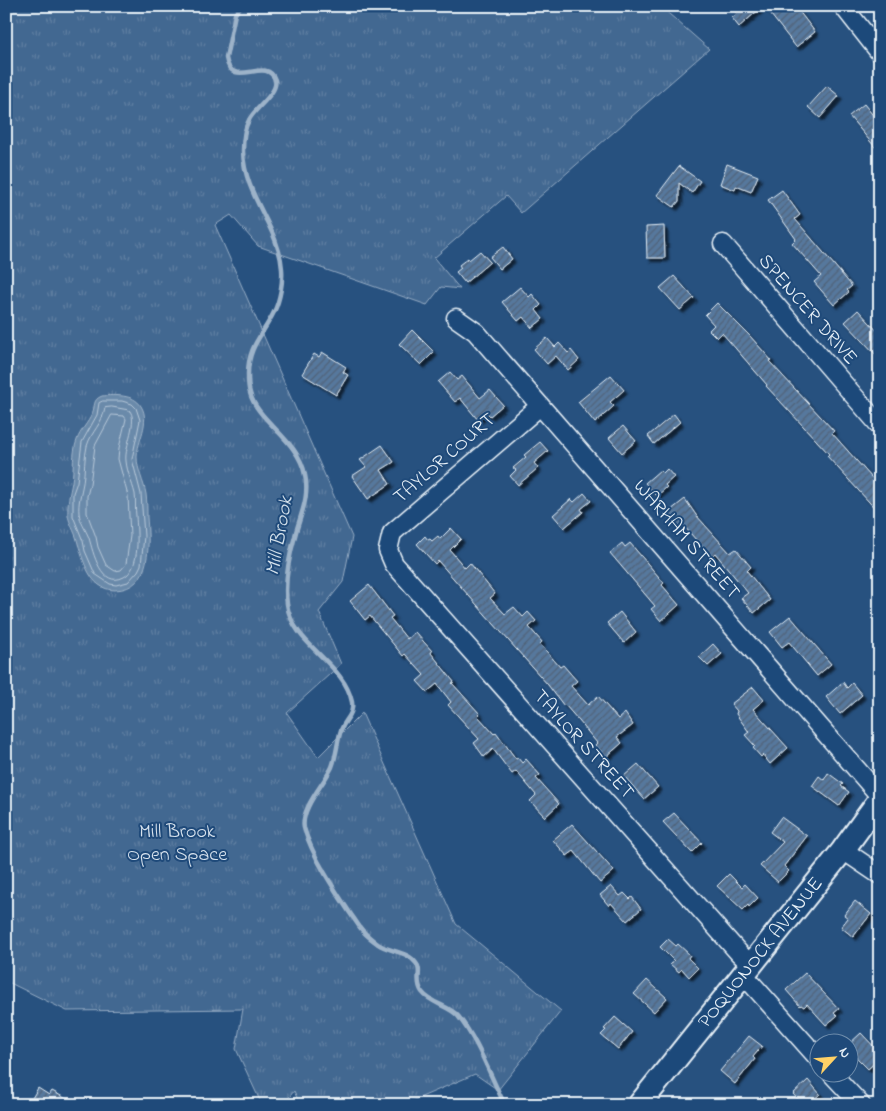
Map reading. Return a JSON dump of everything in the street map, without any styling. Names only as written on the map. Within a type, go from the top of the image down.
[{"type":"main road","name":"POQUONOCK AVENUE","points":[[639,1105],[843,850],[880,798]]},
{"type":"street","points":[[843,6],[880,54]]},
{"type":"street","name":"SPENCER DRIVE","points":[[723,244],[880,426]]},
{"type":"street","name":"WARHAM STREET","points":[[456,318],[476,332],[880,798]]},
{"type":"street","name":"TAYLOR COURT","points":[[388,550],[392,533],[540,406]]},
{"type":"street","name":"TAYLOR STREET","points":[[388,550],[394,564],[747,970],[808,1046]]},
{"type":"street","points":[[843,850],[880,875]]},
{"type":"street","points":[[841,1084],[861,1105]]},
{"type":"green space","name":"Mill Brook Open Space","points":[[6,6],[660,6],[709,49],[521,213],[506,196],[434,258],[460,289],[441,287],[427,305],[258,246],[231,215],[215,225],[352,537],[343,582],[319,612],[341,664],[287,713],[318,757],[362,713],[456,924],[561,1011],[498,1090],[475,1074],[403,1105],[300,1105],[294,1091],[283,1105],[262,1105],[236,1049],[243,1009],[67,1011],[6,981],[6,863],[11,856],[6,850]]},
{"type":"water","points":[[102,396],[123,396],[134,399],[141,406],[145,418],[137,457],[147,500],[148,551],[142,573],[136,582],[127,588],[115,590],[106,589],[93,579],[85,564],[68,515],[75,445],[92,414],[95,401]]},
{"type":"building","points":[[730,6],[763,6],[739,27],[732,18],[737,14]]},
{"type":"building","points":[[764,6],[795,6],[815,32],[796,47]]},
{"type":"building","points":[[827,86],[839,96],[820,118],[808,107]]},
{"type":"building","points":[[864,104],[880,124],[880,153],[849,116]]},
{"type":"building","points":[[727,164],[758,176],[751,192],[736,186],[735,190],[720,184]]},
{"type":"building","points":[[679,166],[700,181],[692,193],[679,183],[679,201],[674,207],[657,195]]},
{"type":"building","points":[[782,190],[800,215],[795,219],[852,286],[847,290],[849,292],[834,305],[814,282],[821,276],[792,243],[796,239],[768,200]]},
{"type":"building","points":[[664,226],[665,258],[647,258],[646,227]]},
{"type":"building","points":[[503,247],[512,259],[500,269],[490,257]]},
{"type":"building","points":[[480,251],[490,262],[465,283],[456,272],[461,268],[459,265]]},
{"type":"building","points":[[674,276],[694,298],[680,310],[660,288]]},
{"type":"building","points":[[520,287],[529,297],[532,294],[541,305],[536,310],[543,319],[532,328],[523,317],[518,321],[502,302]]},
{"type":"building","points":[[717,303],[750,336],[771,360],[769,361],[834,431],[832,433],[880,487],[880,514],[827,456],[829,454],[766,386],[722,333],[717,338],[709,330],[714,325],[705,315]]},
{"type":"building","points":[[858,310],[880,334],[880,359],[845,322]]},
{"type":"building","points":[[412,330],[434,352],[421,365],[399,344]]},
{"type":"building","points":[[547,338],[555,347],[559,343],[568,353],[571,350],[579,360],[568,370],[556,356],[547,364],[534,349]]},
{"type":"building","points":[[322,352],[346,367],[343,372],[348,375],[336,395],[302,374],[314,354],[319,357]]},
{"type":"building","points":[[450,372],[457,380],[462,376],[480,398],[490,390],[503,405],[490,416],[487,413],[478,420],[460,398],[455,402],[438,382]]},
{"type":"building","points":[[611,375],[624,390],[610,402],[614,406],[595,423],[578,402]]},
{"type":"building","points":[[674,414],[680,422],[654,444],[648,436]]},
{"type":"building","points":[[623,426],[636,441],[622,453],[609,438]]},
{"type":"building","points":[[540,442],[548,451],[534,463],[538,468],[518,485],[510,476],[516,470],[513,468],[526,457],[524,455]]},
{"type":"building","points":[[382,445],[394,462],[381,470],[390,484],[368,499],[352,476],[366,467],[360,460]]},
{"type":"building","points":[[667,469],[674,477],[657,496],[645,483],[660,470],[663,473]]},
{"type":"building","points":[[584,493],[591,501],[581,509],[583,512],[564,528],[553,515],[571,499],[574,502]]},
{"type":"building","points":[[685,499],[696,515],[730,553],[736,549],[751,567],[747,571],[770,600],[754,613],[741,598],[748,593],[715,553],[711,557],[683,525],[679,529],[666,514]]},
{"type":"building","points":[[451,528],[461,539],[450,550],[465,568],[470,563],[495,594],[490,598],[505,614],[514,607],[523,617],[528,612],[536,621],[529,627],[542,642],[540,644],[560,667],[563,665],[577,681],[571,686],[588,705],[598,696],[618,719],[625,713],[633,725],[617,737],[622,743],[606,757],[595,745],[597,743],[579,721],[438,561],[435,564],[417,544],[425,536],[428,540],[432,541],[438,536],[440,539]]},
{"type":"building","points":[[622,543],[625,547],[630,543],[664,583],[662,585],[679,605],[661,621],[651,609],[655,606],[610,553]]},
{"type":"building","points":[[369,585],[393,616],[390,618],[407,639],[415,632],[432,651],[431,653],[454,682],[452,683],[480,714],[478,716],[494,734],[496,732],[516,759],[518,758],[522,763],[526,759],[540,775],[536,778],[559,804],[545,817],[530,801],[536,795],[516,771],[512,774],[493,749],[484,757],[474,743],[479,739],[448,705],[451,702],[437,684],[427,692],[417,681],[424,675],[405,654],[403,656],[370,616],[365,620],[350,601]]},
{"type":"building","points":[[620,612],[636,632],[624,643],[607,623]]},
{"type":"building","points":[[790,616],[831,664],[817,676],[789,642],[782,647],[770,632]]},
{"type":"building","points":[[713,644],[722,654],[708,666],[699,657]]},
{"type":"building","points":[[843,682],[847,688],[852,683],[862,695],[840,714],[826,697]]},
{"type":"building","points":[[753,687],[764,700],[753,709],[788,748],[770,764],[763,755],[761,757],[753,748],[755,746],[745,735],[749,732],[731,704]]},
{"type":"building","points":[[638,764],[658,787],[644,799],[624,776]]},
{"type":"building","points":[[828,773],[843,784],[841,786],[849,792],[839,806],[812,786],[819,776],[824,780]]},
{"type":"building","points":[[674,813],[702,843],[692,853],[663,822]]},
{"type":"building","points":[[781,817],[807,836],[784,866],[789,871],[778,882],[760,866],[783,842],[770,832]]},
{"type":"building","points":[[572,824],[614,871],[600,883],[574,851],[567,856],[553,840]]},
{"type":"building","points":[[729,874],[742,887],[745,884],[758,898],[743,910],[717,886]]},
{"type":"building","points":[[611,886],[620,896],[624,893],[630,899],[632,897],[641,909],[627,921],[611,903],[609,906],[600,895]]},
{"type":"building","points":[[855,901],[871,914],[853,937],[841,927],[848,918],[844,915]]},
{"type":"building","points":[[668,939],[676,946],[678,944],[690,955],[688,958],[698,968],[689,977],[682,969],[679,972],[670,964],[674,961],[660,947]]},
{"type":"building","points":[[805,973],[839,1009],[834,1013],[837,1016],[826,1025],[807,1004],[804,1007],[800,1006],[786,990]]},
{"type":"building","points":[[647,980],[667,998],[654,1012],[634,994]]},
{"type":"building","points":[[615,1017],[632,1032],[618,1049],[601,1035]]},
{"type":"building","points":[[861,1033],[880,1053],[880,1058],[868,1069],[858,1059],[858,1036]]},
{"type":"building","points":[[749,1036],[762,1046],[753,1057],[755,1059],[735,1084],[720,1071]]},
{"type":"building","points":[[808,1080],[808,1084],[811,1084],[820,1094],[808,1105],[803,1105],[793,1094]]},
{"type":"building","points":[[38,1088],[49,1095],[52,1091],[77,1105],[28,1105]]},
{"type":"waterway","name":"Mill Brook","points":[[241,6],[235,14],[226,58],[229,67],[235,72],[265,71],[271,73],[275,80],[275,85],[270,95],[247,123],[243,151],[249,183],[275,239],[280,253],[282,269],[281,291],[276,307],[253,348],[249,364],[249,388],[254,403],[261,413],[295,451],[305,475],[306,491],[304,506],[291,552],[287,578],[286,596],[291,618],[298,631],[339,676],[347,688],[352,702],[352,710],[341,730],[332,767],[309,805],[304,828],[325,874],[362,929],[382,947],[413,959],[419,969],[419,984],[422,992],[458,1016],[478,1048],[505,1105]]}]
